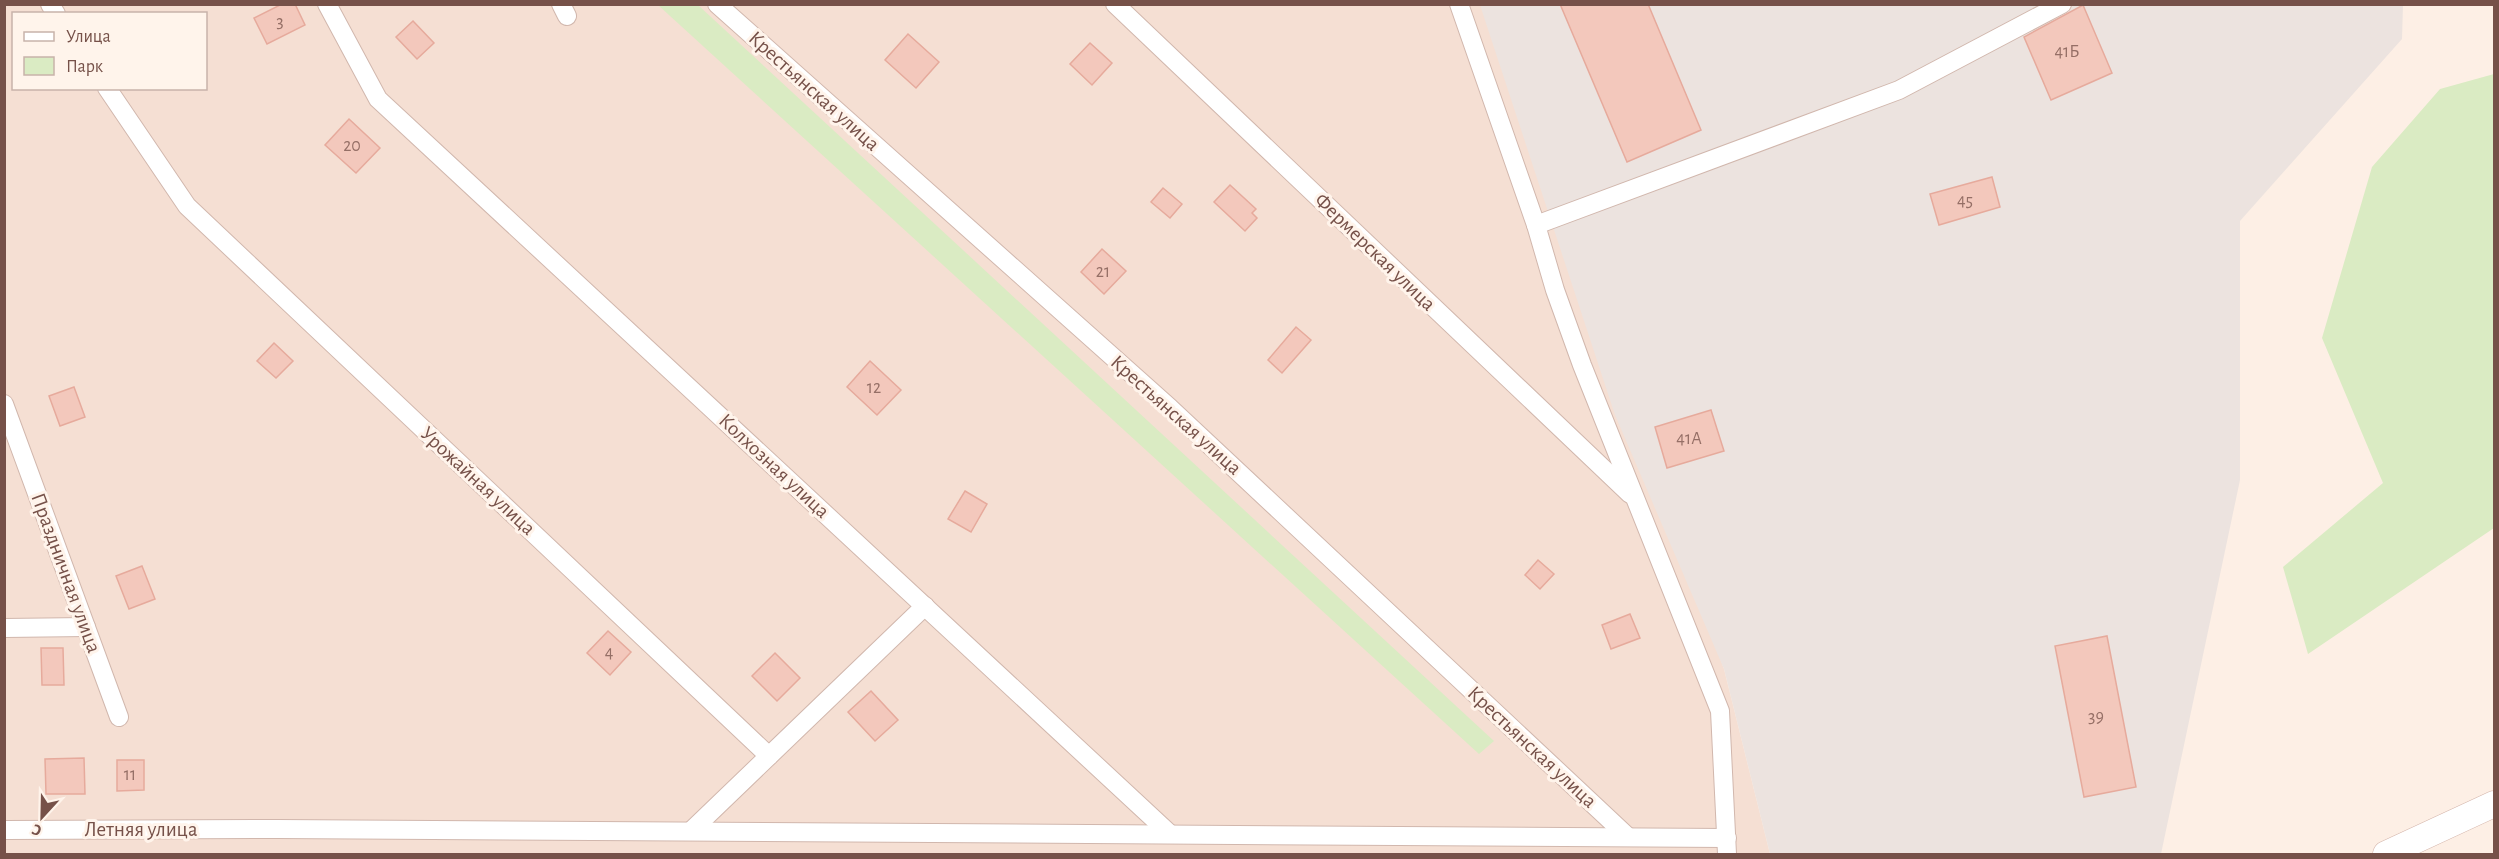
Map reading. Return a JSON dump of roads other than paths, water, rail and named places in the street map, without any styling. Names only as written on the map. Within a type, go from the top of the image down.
[{"type":"street","name":"Колхозная улица","points":[[327,4],[378,99],[1170,834]]},
{"type":"street","name":"Крестьянская улица","points":[[717,4],[1170,408],[1627,836]]},
{"type":"street","name":"Фермерская улица","points":[[1115,4],[1635,499]]},
{"type":"street","points":[[1459,4],[1582,365],[1720,711],[1727,846]]},
{"type":"street","points":[[1536,225],[1899,90],[2062,4]]},
{"type":"street","name":"Урожайная улица","points":[[108,90],[186,206],[769,756]]},
{"type":"street","name":"Праздничная улица","points":[[4,404],[9,429],[119,717]]},
{"type":"street","points":[[691,831],[924,606]]},
{"type":"street","points":[[4,628],[86,627]]},
{"type":"street","points":[[2386,855],[2494,804]]},
{"type":"street","name":"Летняя улица","points":[[4,830],[278,829],[1627,836],[1727,846]]}]
